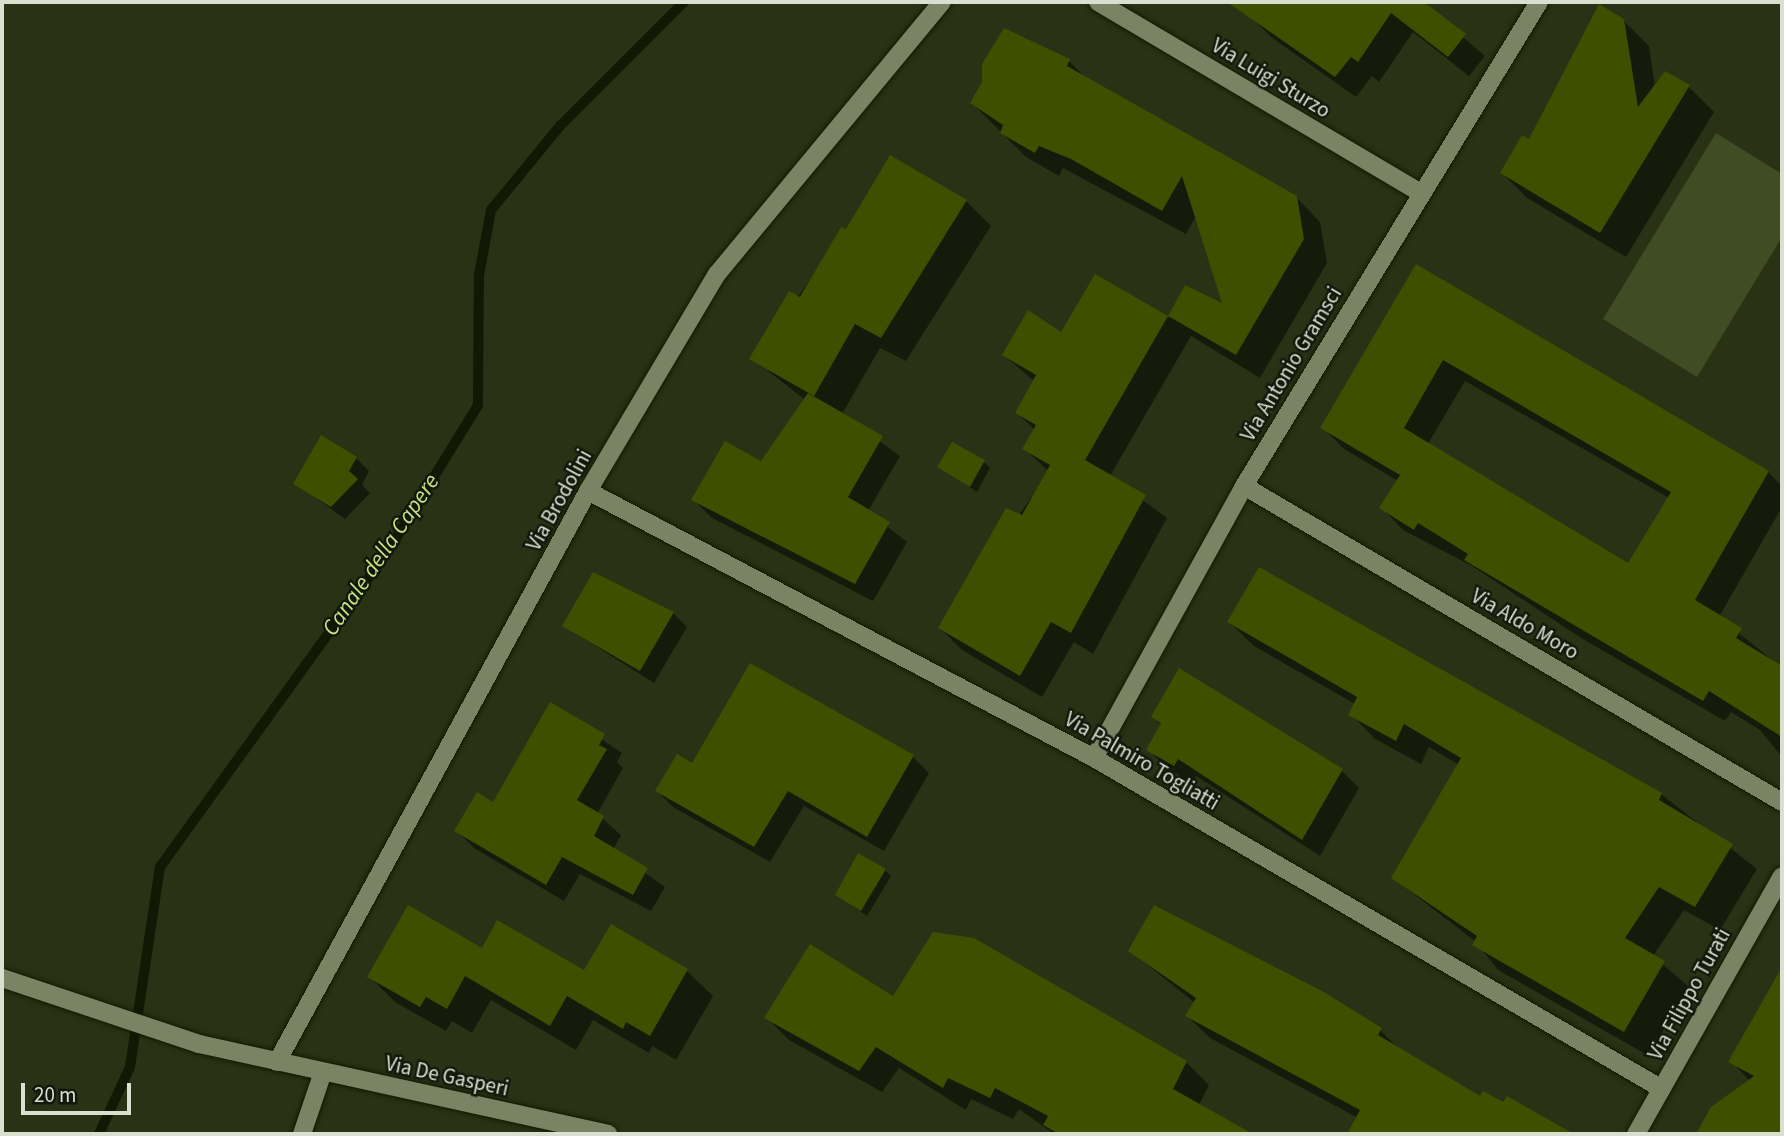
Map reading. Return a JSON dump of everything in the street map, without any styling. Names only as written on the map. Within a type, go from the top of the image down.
[{"type":"street","name":"Via Brodolini","points":[[277,1062],[588,491],[717,274],[942,2]]},
{"type":"street","name":"Via Luigi Sturzo","points":[[1098,2],[1421,193]]},
{"type":"street","name":"Via Antonio Gramsci","points":[[1094,758],[1244,486],[1539,2]]},
{"type":"street","name":"Via Aldo Moro","points":[[1244,486],[1782,802]]},
{"type":"street","name":"Via Palmiro Togliatti","points":[[588,491],[1094,758],[1662,1089]]},
{"type":"street","name":"Via Filippo Turati","points":[[1636,1134],[1782,876]]},
{"type":"street","name":"Via De Gasperi","points":[[2,978],[199,1044],[608,1134]]},
{"type":"street","points":[[302,1134],[323,1072]]},
{"type":"green space","points":[[1716,133],[1782,174],[1782,237],[1697,377],[1603,319]]},
{"type":"building","points":[[1227,2],[1424,2],[1466,34],[1448,57],[1391,13],[1358,62],[1351,57],[1335,77]]},
{"type":"building","points":[[1599,4],[1624,19],[1638,107],[1665,71],[1690,85],[1600,233],[1500,173],[1522,135],[1529,139]]},
{"type":"building","points":[[1004,28],[1070,59],[1067,66],[1297,196],[1304,239],[1236,355],[1168,316],[1185,285],[1222,303],[1182,176],[1162,211],[1071,159],[1039,146],[1035,153],[1000,133],[1003,125],[970,103],[982,82],[982,64]]},
{"type":"building","points":[[890,155],[967,200],[881,338],[855,324],[814,396],[749,359],[789,291],[800,297],[841,227],[846,229]]},
{"type":"building","points":[[1416,264],[1769,471],[1695,600],[1742,628],[1736,638],[1782,666],[1782,737],[1709,691],[1703,701],[1464,560],[1468,554],[1418,523],[1414,530],[1379,508],[1400,475],[1320,428]],"holes":[[[1443,360],[1671,492],[1628,563],[1404,428]]]},
{"type":"building","points":[[1095,274],[1168,316],[1085,460],[1146,495],[1071,633],[1051,622],[1020,676],[938,628],[1006,508],[1022,515],[1050,465],[1022,449],[1036,425],[1015,413],[1036,375],[1002,355],[1028,310],[1061,332]]},
{"type":"building","points":[[808,393],[883,436],[848,497],[890,522],[855,584],[691,500],[725,441],[761,461]]},
{"type":"building","points":[[321,435],[357,457],[349,471],[358,479],[331,507],[293,484]]},
{"type":"building","points":[[952,442],[985,460],[970,487],[937,467]]},
{"type":"building","points":[[1259,567],[1662,793],[1659,800],[1733,844],[1695,907],[1659,887],[1625,938],[1665,961],[1624,1032],[1472,945],[1477,936],[1391,878],[1461,758],[1404,724],[1396,741],[1348,715],[1357,697],[1227,622]]},
{"type":"building","points":[[593,572],[674,612],[640,671],[562,626]]},
{"type":"building","points":[[750,663],[914,755],[867,837],[788,791],[754,847],[655,791],[677,754],[692,763]]},
{"type":"building","points":[[1179,668],[1343,769],[1302,840],[1178,759],[1174,766],[1146,750],[1161,723],[1151,717]]},
{"type":"building","points":[[550,702],[605,734],[599,745],[607,749],[577,800],[604,816],[594,836],[648,868],[633,895],[562,857],[546,885],[454,831],[477,792],[493,802]]},
{"type":"building","points":[[858,853],[886,869],[861,911],[835,895]]},
{"type":"building","points":[[408,905],[482,948],[497,920],[584,970],[611,924],[688,969],[650,1036],[626,1022],[623,1029],[567,996],[550,1026],[465,976],[447,1009],[426,997],[420,1007],[367,977]]},
{"type":"building","points":[[1154,905],[1322,991],[1382,1028],[1378,1035],[1480,1096],[1483,1091],[1503,1102],[1507,1096],[1574,1134],[1347,1134],[1360,1110],[1185,1016],[1196,998],[1128,951]]},
{"type":"building","points":[[933,932],[974,938],[1187,1061],[1173,1089],[1253,1134],[1059,1134],[1043,1125],[1048,1116],[995,1088],[990,1098],[948,1078],[943,1088],[876,1047],[859,1071],[764,1018],[810,944],[893,996]]},
{"type":"building","points":[[1782,967],[1782,1134],[1696,1134],[1711,1107],[1754,1076],[1728,1062]]},
{"type":"waterway","name":"Canale della Capere","points":[[99,1134],[130,1067],[160,867],[392,545],[478,405],[479,275],[491,210],[560,126],[684,2]]}]
